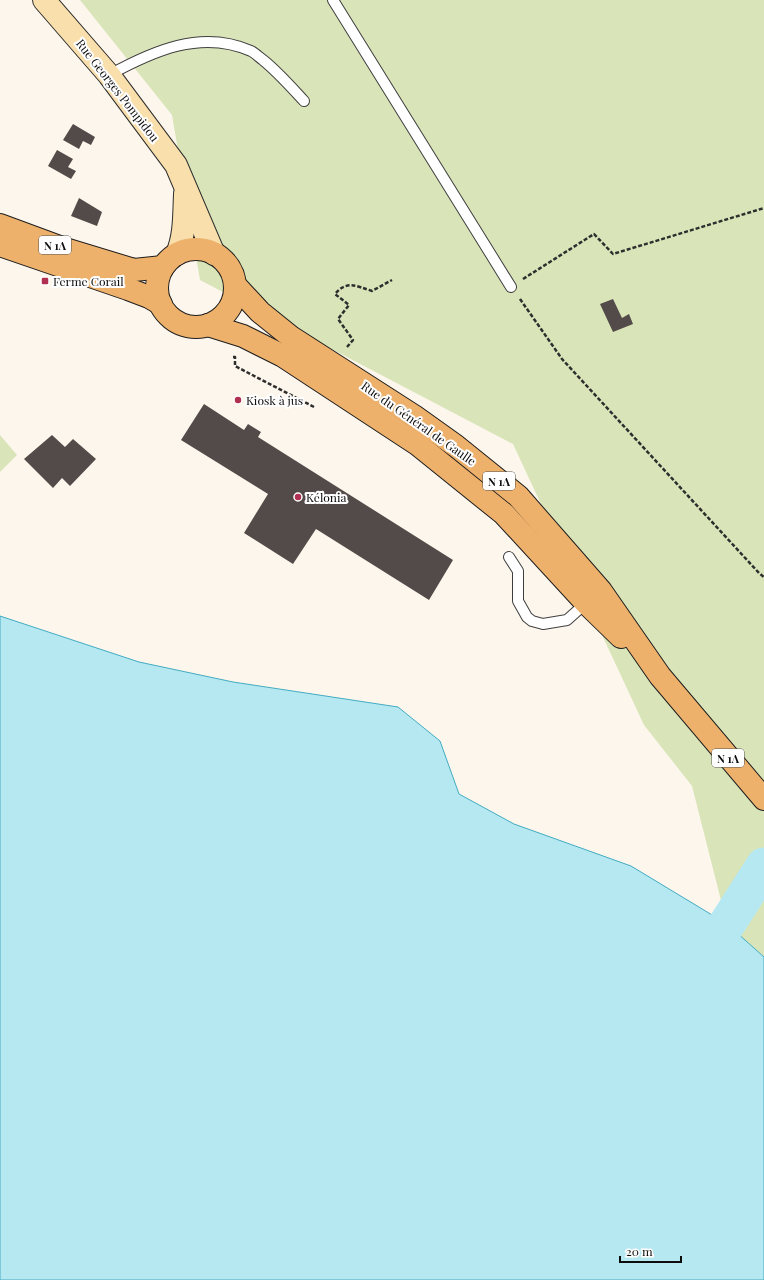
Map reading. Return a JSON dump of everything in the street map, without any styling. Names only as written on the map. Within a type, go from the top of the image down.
[{"type":"main road","name":"Rue Georges Pompidou","points":[[44,0],[109,75],[176,165],[214,254]]},
{"type":"main road","name":"Rue Georges Pompidou","points":[[170,261],[181,244],[184,225],[185,185]]},
{"type":"main road","name":"N 1A","points":[[0,224],[65,249],[134,270],[170,261]]},
{"type":"main road","name":"N 1A","points":[[0,245],[149,297],[162,315]]},
{"type":"main road","points":[[189,250],[202,250],[214,254],[225,262],[232,272],[235,285],[234,298],[228,309],[219,319],[200,331],[195,327],[183,325],[172,318],[163,309],[162,315],[157,285],[160,273],[170,261],[189,250]]},
{"type":"main road","name":"Rue du Général de Gaulle","points":[[235,285],[260,312],[291,337],[414,416],[456,446],[518,496],[594,597],[764,799]]},
{"type":"main road","name":"Rue du Général de Gaulle","points":[[200,331],[243,336],[283,356],[417,444],[504,514],[594,597]]},
{"type":"lane","points":[[333,0],[511,287]]},
{"type":"lane","points":[[109,75],[154,52],[190,42],[223,43],[252,51],[275,70],[304,101]]},
{"type":"lane","points":[[509,557],[518,571],[518,602],[527,617],[532,621],[543,624],[567,620],[594,597]]},
{"type":"path","points":[[764,208],[613,254],[594,234],[511,287],[562,359],[764,577]]},
{"type":"path","points":[[346,348],[353,340],[338,318],[349,305],[335,294],[341,288],[351,284],[372,291],[392,280]]},
{"type":"path","points":[[162,315],[200,331]]},
{"type":"path","points":[[228,354],[235,357],[235,366],[314,407]]},
{"type":"green space","points":[[80,0],[764,0],[764,957],[727,924],[692,786],[644,725],[513,444],[200,280],[172,115]]},
{"type":"green space","points":[[0,435],[17,455],[0,472]]},
{"type":"water","points":[[0,616],[139,662],[233,682],[398,707],[440,741],[459,794],[514,824],[631,866],[727,924],[764,957],[764,1280],[0,1280]]},
{"type":"building","points":[[73,124],[95,137],[91,145],[83,141],[79,149],[63,140]]},
{"type":"building","points":[[57,150],[73,159],[68,167],[76,171],[71,179],[48,166]]},
{"type":"building","points":[[79,198],[102,212],[97,226],[71,216]]},
{"type":"building","points":[[613,299],[622,318],[629,314],[633,324],[613,332],[600,304]]},
{"type":"building","points":[[204,404],[244,430],[248,424],[261,432],[258,437],[453,560],[429,600],[316,529],[293,564],[244,533],[268,494],[181,440]]},
{"type":"building","points":[[52,435],[65,447],[73,439],[96,459],[70,486],[62,478],[53,488],[24,459]]},
{"type":"waterway","points":[[727,924],[764,866]]},
{"type":"place","name":"Ferme Corail","points":[[45,281]]},
{"type":"place","name":"Kiosk à jus","points":[[238,400]]},
{"type":"place","name":"Kélonia","points":[[298,497]]}]
